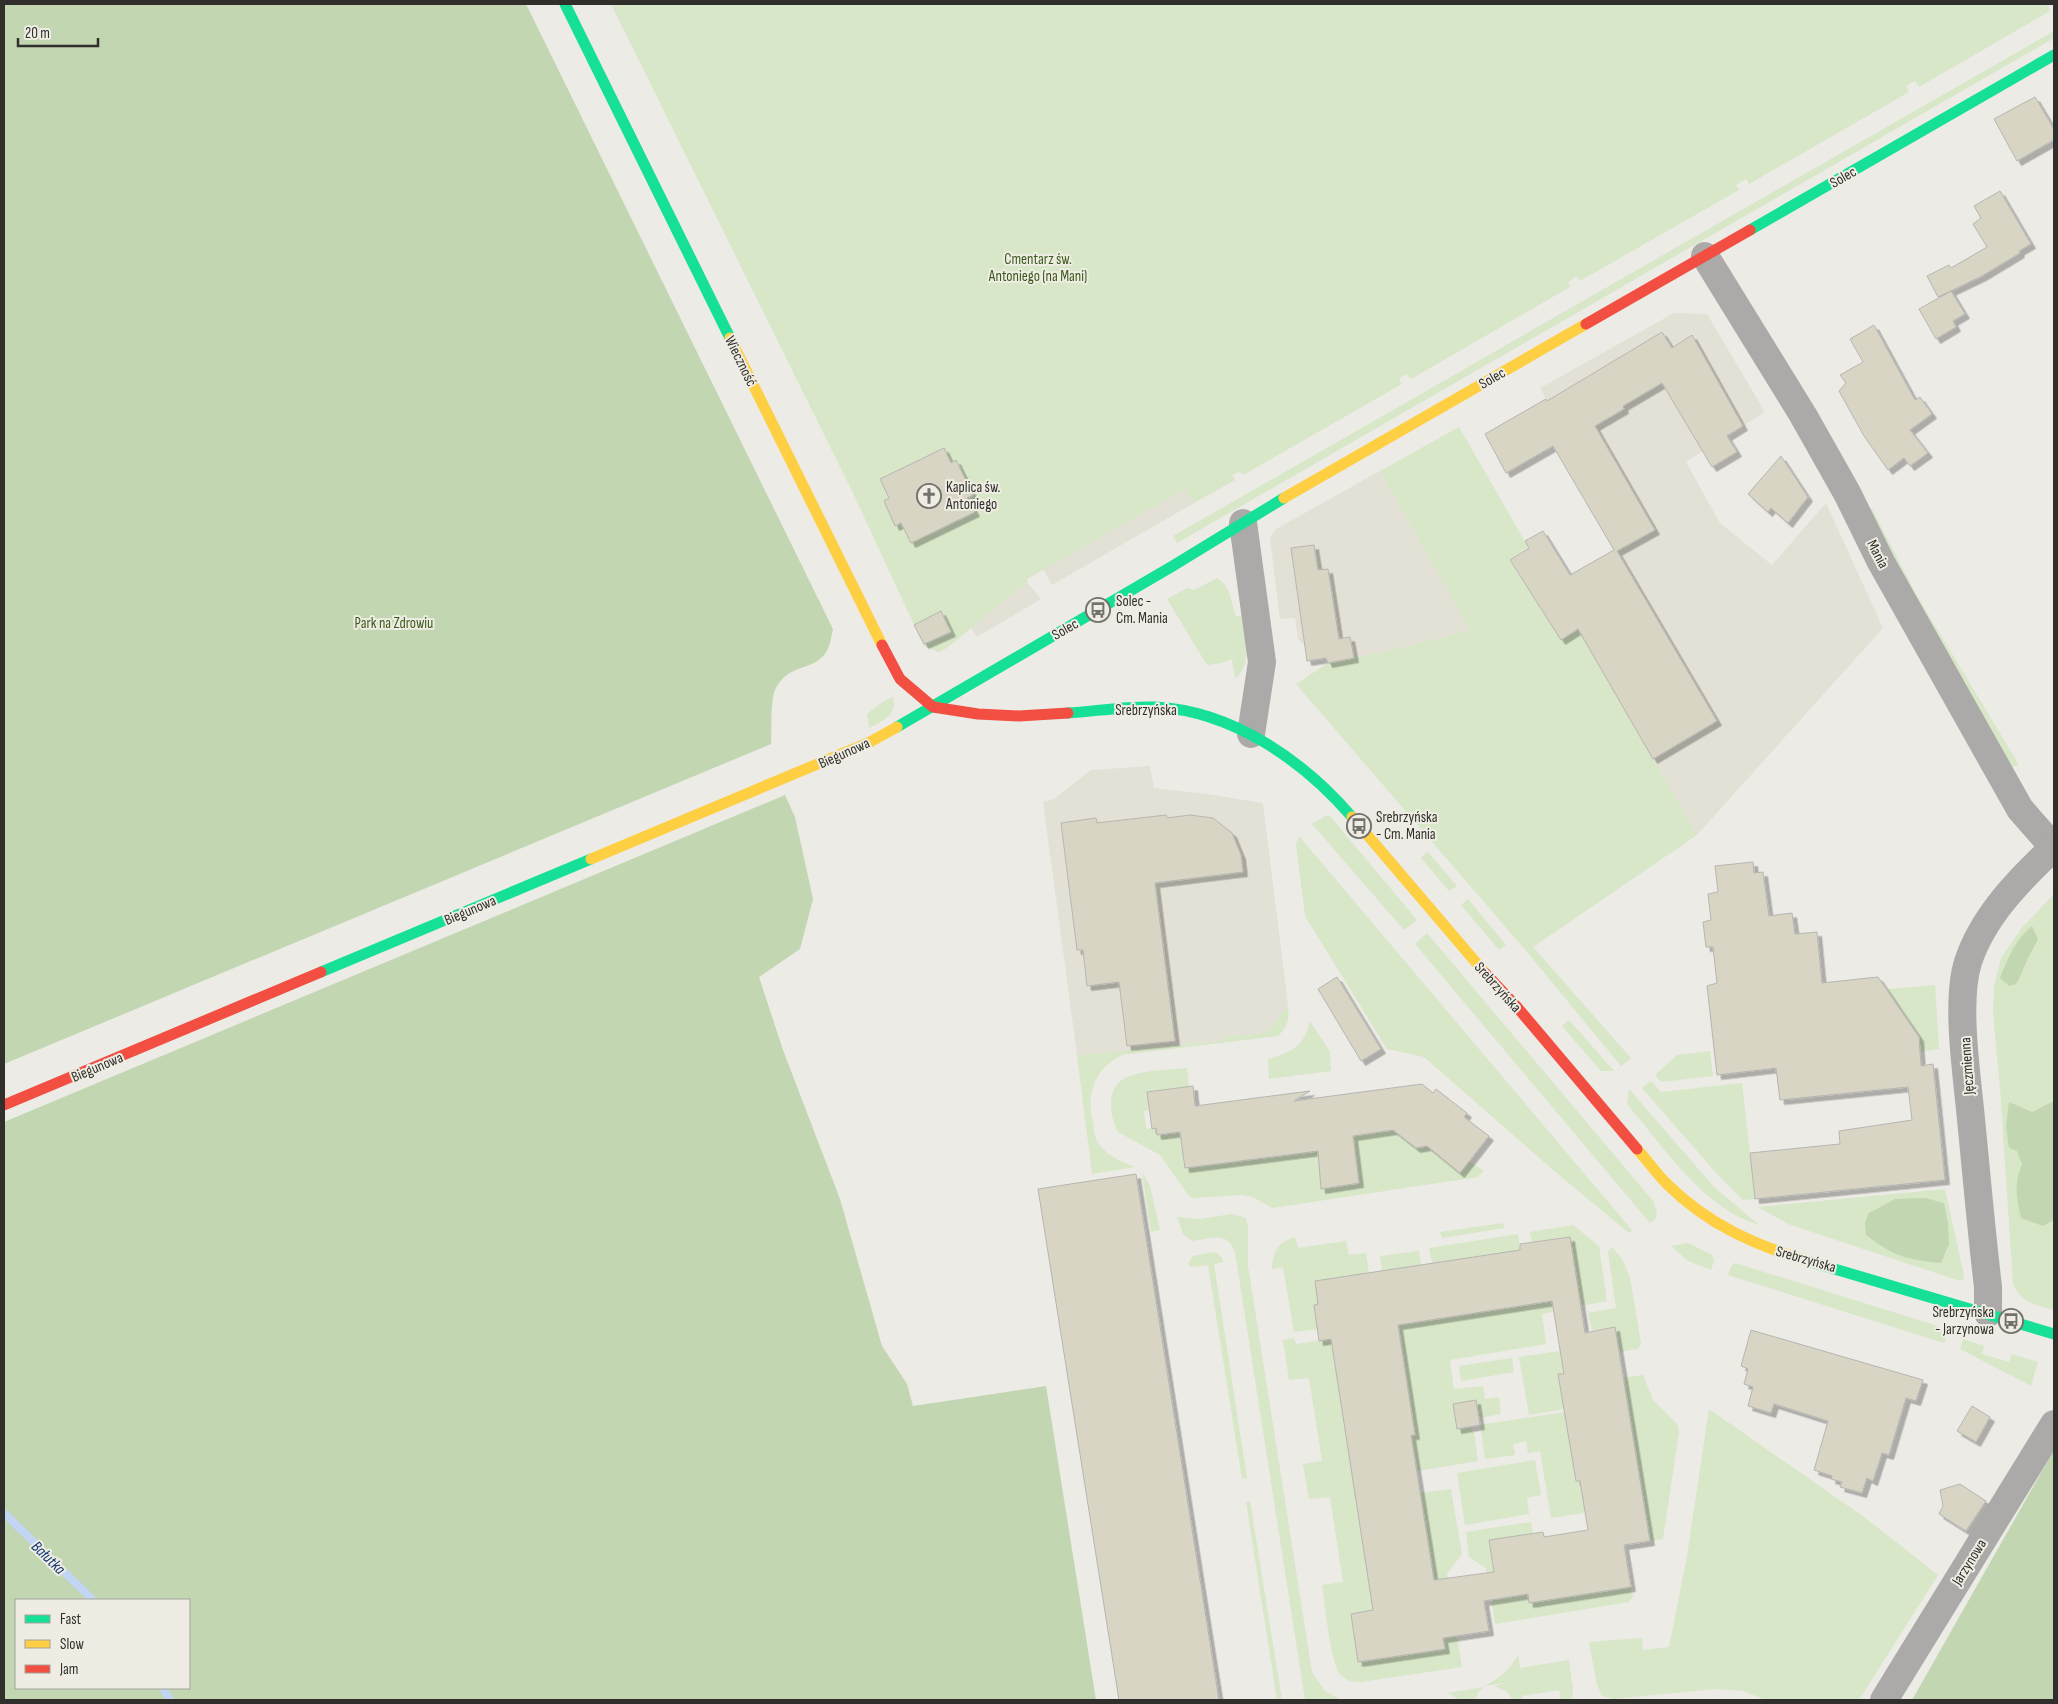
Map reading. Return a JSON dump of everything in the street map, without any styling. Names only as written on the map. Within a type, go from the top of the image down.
[{"type":"main road","name":"Wieczność","points":[[565,4],[890,662],[904,684],[933,706]]},
{"type":"main road","name":"Solec","points":[[933,706],[1456,398],[2054,55]]},
{"type":"main road","name":"Srebrzyńska","points":[[933,706],[978,714],[1019,716],[1136,708],[1170,708],[1207,716],[1251,734],[1301,768],[1338,801],[1470,956],[1517,1007],[1666,1183],[1692,1207],[1733,1234],[1764,1247],[2054,1334]]},
{"type":"main road","name":"Biegunowa","points":[[4,1105],[838,757],[870,742],[933,706]]},
{"type":"street","name":"Mania","points":[[1705,256],[1823,450],[1847,493],[1881,562],[2020,809],[2054,848]]},
{"type":"street","points":[[1243,524],[1262,662],[1251,734]]},
{"type":"street","name":"Jęczmienna","points":[[1988,1314],[1988,1287],[1964,1047],[1964,982],[1968,963],[1978,938],[1993,915],[2023,877],[2054,848]]},
{"type":"street","name":"Jarzynowa","points":[[1884,1700],[2054,1424]]},
{"type":"shaded area","points":[[1674,313],[1707,314],[1765,412],[1686,462],[1720,523],[1772,565],[1826,503],[1883,628],[1697,835],[1578,629],[1550,586],[1628,542],[1540,388]]},
{"type":"shaded area","points":[[1380,471],[1470,630],[1401,648],[1328,663],[1326,658],[1298,640],[1295,618],[1280,619],[1270,538],[1276,529]]},
{"type":"shaded area","points":[[1185,489],[1194,503],[1052,585],[1043,569]]},
{"type":"shaded area","points":[[1027,582],[1041,599],[977,637],[971,628]]},
{"type":"shaded area","points":[[1150,766],[1154,788],[1263,803],[1288,1006],[1266,1033],[1228,1036],[1219,1041],[1077,1055],[1043,802],[1054,799],[1091,770]]},
{"type":"green space","name":"Park na Zdrowiu","points":[[4,4],[526,4],[833,629],[829,646],[824,655],[813,664],[786,676],[775,690],[772,708],[771,744],[4,1064]]},
{"type":"green space","name":"Cmentarz św. Antoniego (na Mani)","points":[[611,4],[2051,4],[2048,6],[2050,11],[1919,87],[1915,81],[1906,86],[1909,92],[1749,184],[1746,179],[1736,185],[1739,190],[1580,281],[1576,276],[1568,282],[1570,287],[1411,379],[1407,374],[1399,379],[1402,384],[1243,475],[1240,471],[1232,475],[1235,480],[1194,503],[1185,489],[1027,579],[1028,581],[947,648],[939,652],[924,646],[851,489]]},
{"type":"green space","points":[[2054,31],[2054,38],[1177,543],[1173,536]]},
{"type":"green space","points":[[1459,427],[1528,547],[1509,560],[1559,636],[1578,629],[1697,835],[1533,947],[1631,1058],[1621,1066],[1527,952],[1296,684],[1328,663],[1401,648],[1470,630],[1380,471]]},
{"type":"green space","points":[[1871,507],[1916,594],[2019,765],[2009,768],[1869,512]]},
{"type":"green space","points":[[1217,578],[1228,590],[1236,617],[1243,615],[1246,658],[1241,673],[1235,679],[1232,659],[1222,663],[1207,665],[1167,599],[1187,588],[1194,590]]},
{"type":"green space","points":[[893,697],[893,708],[888,717],[869,728],[867,714],[884,701]]},
{"type":"green space","points":[[785,795],[795,817],[813,899],[800,949],[759,977],[783,1050],[840,1199],[882,1346],[907,1384],[913,1406],[1046,1386],[1096,1700],[4,1700],[4,1122]]},
{"type":"green space","points":[[1325,816],[1330,816],[1417,920],[1404,930],[1312,824]]},
{"type":"green space","points":[[1299,836],[1632,1230],[1629,1233],[1553,1170],[1424,1057],[1387,1049],[1305,916],[1296,845]]},
{"type":"green space","points":[[1428,852],[1457,886],[1449,891],[1421,858]]},
{"type":"green space","points":[[2054,894],[2054,1310],[2025,1299],[2013,1284],[2000,1088],[1993,1014],[1994,986],[2001,958],[2021,929]]},
{"type":"green space","points":[[1468,899],[1506,945],[1499,950],[1461,905]]},
{"type":"green space","points":[[2032,926],[2038,939],[2016,984],[2009,986],[2000,978],[2016,944]]},
{"type":"green space","points":[[1427,933],[1653,1201],[1657,1211],[1656,1218],[1650,1223],[1415,944]]},
{"type":"green space","points":[[1935,985],[1939,1049],[1920,1052],[1919,1037],[1887,989]]},
{"type":"green space","points":[[1288,1006],[1287,1023],[1278,1036],[1122,1055],[1105,1067],[1094,1083],[1092,1092],[1091,1112],[1096,1139],[1108,1153],[1136,1167],[1092,1174],[1077,1055],[1219,1041],[1228,1036],[1266,1033]]},
{"type":"green space","points":[[1569,1020],[1614,1071],[1601,1071],[1562,1026]]},
{"type":"green space","points":[[1310,1021],[1330,1052],[1331,1071],[1269,1079],[1268,1059],[1284,1054],[1296,1047],[1304,1037]]},
{"type":"green space","points":[[1710,1051],[1713,1076],[1661,1082],[1655,1075],[1677,1055]]},
{"type":"green space","points":[[1187,1068],[1189,1086],[1147,1092],[1149,1110],[1144,1111],[1146,1129],[1156,1128],[1157,1135],[1180,1132],[1185,1168],[1318,1151],[1322,1189],[1359,1184],[1353,1136],[1393,1130],[1416,1148],[1427,1146],[1460,1173],[1469,1161],[1484,1171],[1478,1177],[1272,1208],[1253,1197],[1241,1195],[1193,1198],[1189,1196],[1160,1155],[1118,1132],[1111,1109],[1113,1093],[1116,1086],[1122,1080],[1143,1072]]},
{"type":"green space","points":[[1651,1081],[1661,1092],[1742,1083],[1755,1199],[1743,1200],[1718,1175],[1642,1088]]},
{"type":"green space","points":[[1629,1089],[1714,1187],[1759,1225],[1739,1217],[1721,1206],[1686,1174],[1627,1104]]},
{"type":"green space","points":[[2054,1101],[2054,1220],[2043,1226],[2021,1218],[2017,1191],[2022,1164],[2017,1151],[2009,1148],[2006,1126],[2009,1102],[2032,1112]]},
{"type":"green space","points":[[1142,1172],[1150,1186],[1160,1230],[1151,1232]]},
{"type":"green space","points":[[1945,1189],[1964,1276],[1963,1280],[1960,1281],[1788,1224],[1758,1207]]},
{"type":"green space","points":[[1925,1198],[1944,1203],[1948,1223],[1949,1244],[1941,1263],[1901,1256],[1884,1248],[1866,1235],[1865,1223],[1869,1213],[1895,1199]]},
{"type":"green space","points":[[1232,1214],[1246,1218],[1248,1228],[1248,1266],[1312,1672],[1325,1691],[1341,1700],[1305,1700],[1235,1252],[1232,1245],[1223,1238],[1192,1241],[1183,1234],[1177,1217],[1200,1219]]},
{"type":"green space","points":[[1503,1223],[1504,1228],[1442,1238],[1440,1232]]},
{"type":"green space","points":[[1573,1225],[1599,1246],[1607,1301],[1580,1306],[1569,1237],[1532,1242],[1530,1232]]},
{"type":"green space","points":[[1518,1234],[1520,1250],[1432,1263],[1429,1248]]},
{"type":"green space","points":[[1295,1237],[1298,1248],[1346,1241],[1349,1255],[1366,1253],[1369,1273],[1318,1304],[1314,1304],[1318,1329],[1294,1332],[1283,1267],[1272,1269],[1275,1252],[1284,1242]]},
{"type":"green space","points":[[1688,1243],[1712,1255],[1714,1261],[1711,1270],[1688,1261],[1671,1246]]},
{"type":"green space","points":[[1612,1247],[1622,1259],[1630,1277],[1641,1344],[1638,1349],[1619,1352],[1615,1328],[1592,1331],[1588,1313],[1616,1308],[1608,1252]]},
{"type":"green space","points":[[1419,1251],[1421,1265],[1382,1271],[1380,1256]]},
{"type":"green space","points":[[1214,1252],[1223,1259],[1223,1262],[1214,1264],[1247,1478],[1242,1479],[1208,1265],[1191,1267],[1188,1264],[1193,1256]]},
{"type":"green space","points":[[1735,1263],[1938,1326],[1936,1331],[1947,1334],[1944,1343],[1728,1275],[1731,1266]]},
{"type":"green space","points":[[1565,1299],[1566,1309],[1542,1314],[1546,1344],[1450,1360],[1454,1389],[1483,1386],[1485,1399],[1499,1397],[1501,1414],[1479,1418],[1476,1400],[1453,1404],[1457,1429],[1471,1426],[1474,1432],[1478,1461],[1417,1471],[1411,1435],[1415,1434],[1398,1325]]},
{"type":"green space","points":[[1294,1338],[1296,1344],[1331,1339],[1373,1610],[1351,1614],[1358,1662],[1444,1649],[1439,1614],[1453,1612],[1462,1667],[1361,1682],[1347,1680],[1336,1667],[1322,1585],[1343,1582],[1330,1497],[1309,1499],[1303,1464],[1322,1461],[1309,1378],[1289,1380],[1283,1340]]},
{"type":"green space","points":[[1963,1339],[1984,1346],[1982,1354],[2009,1362],[2012,1354],[2038,1362],[2031,1386],[1960,1349]]},
{"type":"green space","points":[[1560,1351],[1564,1374],[1559,1374],[1564,1409],[1529,1415],[1519,1357]]},
{"type":"green space","points":[[1512,1358],[1514,1372],[1461,1381],[1459,1366]]},
{"type":"green space","points":[[1643,1375],[1653,1400],[1677,1424],[1679,1432],[1663,1539],[1650,1541],[1623,1378]]},
{"type":"green space","points":[[1709,1409],[1864,1517],[1938,1575],[1859,1700],[1766,1700],[1743,1691],[1715,1689],[1614,1699],[1602,1696],[1597,1685],[1589,1642],[1642,1638],[1643,1650],[1669,1647],[1687,1556]]},
{"type":"green space","points":[[1565,1412],[1576,1481],[1580,1481],[1585,1513],[1551,1518],[1540,1451],[1528,1453],[1526,1441],[1513,1444],[1515,1455],[1485,1459],[1480,1425]]},
{"type":"green space","points":[[2054,1450],[2054,1700],[1912,1700]]},
{"type":"green space","points":[[1535,1460],[1541,1495],[1527,1498],[1529,1514],[1465,1525],[1457,1473]]},
{"type":"green space","points":[[1451,1489],[1462,1554],[1447,1574],[1451,1599],[1437,1602],[1420,1493]]},
{"type":"green space","points":[[1250,1501],[1282,1700],[1277,1700],[1246,1502]]},
{"type":"green space","points":[[1531,1522],[1533,1533],[1489,1541],[1494,1571],[1528,1594],[1529,1603],[1631,1587],[1633,1597],[1629,1602],[1495,1624],[1486,1568],[1469,1557],[1466,1532]]},
{"type":"green space","points":[[1518,1655],[1520,1668],[1569,1660],[1573,1690],[1572,1700],[1561,1700],[1559,1690],[1522,1696],[1522,1700],[1512,1700],[1507,1692],[1495,1686],[1509,1682],[1484,1686],[1504,1674]]},
{"type":"green space","points":[[1484,1687],[1479,1691],[1475,1700],[1460,1700],[1448,1693]]},
{"type":"building","points":[[2035,97],[2054,129],[2054,140],[2017,161],[1994,119]]},
{"type":"building","points":[[2000,191],[2031,244],[2019,251],[2020,253],[1982,276],[1938,297],[1927,276],[1949,265],[1951,268],[1987,247],[1973,224],[1981,218],[1974,206]]},
{"type":"building","points":[[1951,291],[1965,314],[1953,321],[1956,327],[1936,339],[1919,309]]},
{"type":"building","points":[[1874,325],[1915,400],[1920,397],[1932,414],[1910,430],[1928,453],[1910,466],[1904,458],[1888,470],[1864,436],[1839,391],[1846,383],[1840,375],[1863,362],[1850,339]]},
{"type":"building","points":[[1662,332],[1672,348],[1692,335],[1743,426],[1727,436],[1737,452],[1712,467],[1662,383],[1623,406],[1624,409],[1595,426],[1655,530],[1617,551],[1717,721],[1653,759],[1578,629],[1561,640],[1510,560],[1529,548],[1525,541],[1543,531],[1570,575],[1614,550],[1553,446],[1506,473],[1485,434],[1546,399],[1547,401]]},
{"type":"building","name":"Kaplica św. Antoniego","points":[[944,448],[951,463],[956,460],[973,495],[967,498],[975,512],[911,543],[901,523],[895,526],[884,501],[889,498],[880,479]]},
{"type":"building","points":[[1781,456],[1808,497],[1788,523],[1771,508],[1768,512],[1748,494]]},
{"type":"building","points":[[1314,545],[1318,570],[1328,569],[1339,639],[1350,637],[1354,658],[1328,663],[1326,658],[1307,661],[1291,548]]},
{"type":"building","points":[[941,611],[951,632],[924,644],[914,625]]},
{"type":"building","points":[[1166,815],[1167,818],[1190,815],[1213,818],[1232,833],[1241,855],[1243,872],[1155,883],[1175,1041],[1127,1046],[1119,982],[1087,986],[1083,950],[1077,950],[1061,823],[1096,818],[1097,823]]},
{"type":"building","points":[[1753,862],[1754,873],[1763,872],[1769,916],[1792,913],[1795,934],[1817,932],[1822,983],[1878,977],[1919,1037],[1921,1066],[1933,1064],[1945,1180],[1755,1199],[1750,1153],[1840,1144],[1839,1131],[1912,1120],[1908,1087],[1780,1100],[1776,1068],[1717,1075],[1707,986],[1717,983],[1713,947],[1706,947],[1703,922],[1711,920],[1708,894],[1718,892],[1715,866]]},
{"type":"building","points":[[1337,977],[1381,1049],[1361,1061],[1318,989]]},
{"type":"building","points":[[1422,1084],[1433,1093],[1436,1089],[1467,1113],[1464,1117],[1489,1136],[1460,1173],[1427,1146],[1416,1148],[1393,1130],[1353,1136],[1359,1183],[1321,1189],[1318,1151],[1185,1168],[1180,1132],[1157,1135],[1156,1128],[1152,1129],[1147,1092],[1193,1086],[1195,1106],[1310,1091],[1294,1101]]},
{"type":"building","points":[[1136,1174],[1219,1700],[1119,1700],[1038,1189]]},
{"type":"building","points":[[1570,1237],[1585,1333],[1615,1327],[1650,1541],[1624,1545],[1631,1587],[1529,1603],[1528,1594],[1484,1601],[1489,1631],[1443,1638],[1445,1649],[1358,1662],[1351,1614],[1373,1610],[1331,1339],[1319,1341],[1314,1305],[1318,1304],[1315,1281],[1520,1250],[1520,1244]],"holes":[[[1552,1301],[1564,1374],[1558,1374],[1576,1481],[1580,1481],[1588,1530],[1544,1537],[1543,1532],[1489,1540],[1494,1572],[1434,1580],[1411,1435],[1415,1435],[1398,1325]]]},
{"type":"building","points":[[1751,1330],[1923,1380],[1916,1401],[1906,1398],[1889,1455],[1882,1453],[1873,1481],[1867,1478],[1862,1493],[1840,1487],[1842,1482],[1831,1479],[1832,1476],[1814,1470],[1828,1421],[1774,1404],[1771,1413],[1748,1406],[1753,1387],[1744,1384],[1748,1369],[1741,1366]]},
{"type":"building","points":[[1476,1400],[1480,1425],[1457,1429],[1453,1404]]},
{"type":"building","points":[[1972,1406],[1990,1417],[1976,1442],[1957,1431]]},
{"type":"building","points":[[1960,1484],[1986,1501],[1966,1531],[1939,1514],[1943,1506],[1940,1490]]},
{"type":"waterway","name":"Bałutka","points":[[4,1513],[92,1599]]},
{"type":"waterway","name":"Bałutka","points":[[164,1689],[170,1700]]},
{"type":"traffic: fast","points":[[565,4],[730,338]]},
{"type":"traffic: fast","points":[[1750,230],[2054,55]]},
{"type":"traffic: fast","points":[[897,727],[1171,567],[1284,498]]},
{"type":"traffic: fast","points":[[1068,713],[1156,707],[1212,718],[1264,742],[1288,758],[1333,796],[1352,817]]},
{"type":"traffic: fast","points":[[321,972],[591,859]]},
{"type":"traffic: fast","points":[[1811,1262],[2054,1334]]},
{"type":"traffic: slow","points":[[1284,498],[1586,324]]},
{"type":"traffic: slow","points":[[730,338],[882,645]]},
{"type":"traffic: slow","points":[[591,859],[870,742],[897,727]]},
{"type":"traffic: slow","points":[[1352,817],[1485,973]]},
{"type":"traffic: slow","points":[[1637,1149],[1667,1184],[1699,1211],[1753,1241],[1811,1262]]},
{"type":"traffic: jam","points":[[1586,324],[1750,230]]},
{"type":"traffic: jam","points":[[882,645],[900,679],[933,707],[978,714],[1019,716],[1068,713]]},
{"type":"traffic: jam","points":[[4,1105],[321,972]]},
{"type":"traffic: jam","points":[[1485,973],[1517,1007],[1637,1149]]},
{"type":"place","name":"Kaplica św. Antoniego","points":[[929,496]]},
{"type":"place","name":"Solec - Cm. Mania","points":[[1098,610]]},
{"type":"place","name":"Srebrzyńska - Cm. Mania","points":[[1359,826]]},
{"type":"place","name":"Srebrzyńska - Jarzynowa","points":[[2011,1321]]}]
